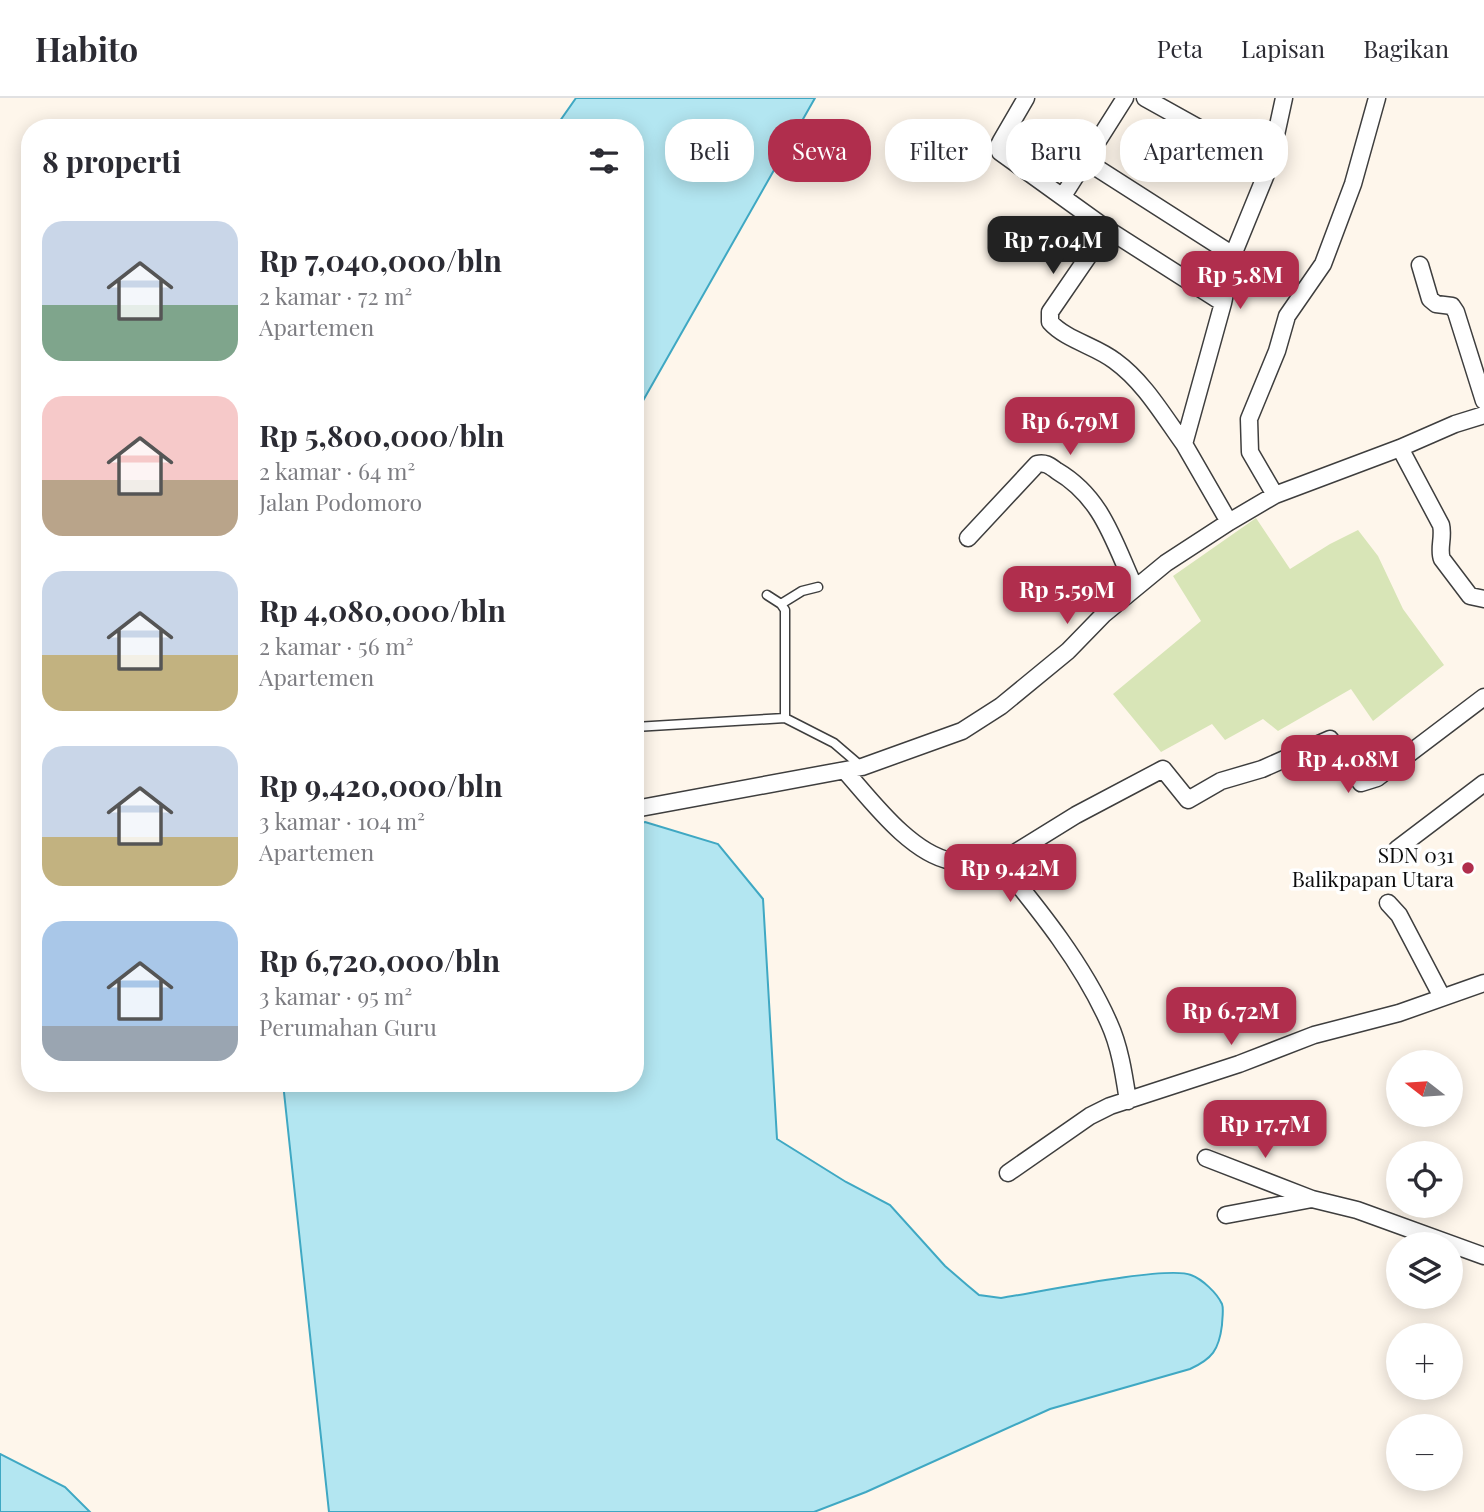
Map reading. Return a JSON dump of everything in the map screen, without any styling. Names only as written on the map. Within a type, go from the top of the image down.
[{"type":"street","points":[[1026,98],[998,150],[1107,229],[1223,303]]},
{"type":"street","points":[[1106,129],[1125,98]]},
{"type":"street","points":[[1145,98],[1183,119]]},
{"type":"street","points":[[1279,119],[1284,98]]},
{"type":"street","points":[[1275,495],[1250,452],[1249,419],[1277,351],[1287,316],[1323,264],[1353,184],[1377,98]]},
{"type":"street","points":[[1106,174],[1233,255]]},
{"type":"street","points":[[1063,197],[1073,182]]},
{"type":"street","points":[[1184,444],[1223,303],[1233,255],[1263,182]]},
{"type":"street","points":[[1107,229],[1051,312],[1050,322],[1114,359],[1129,372],[1184,444],[1229,523]]},
{"type":"street","points":[[1420,265],[1430,299],[1436,304],[1452,306],[1456,312],[1484,401]]},
{"type":"street","points":[[644,807],[862,767],[962,732],[1001,706],[1068,651],[1104,614],[1166,563],[1275,495],[1484,415]]},
{"type":"street","points":[[1400,448],[1441,525],[1442,559],[1470,596],[1484,599]]},
{"type":"street","points":[[968,538],[1037,464],[1044,463],[1063,474],[1087,494],[1100,510],[1135,588]]},
{"type":"street","points":[[845,771],[887,818],[923,849],[950,861],[1000,862],[1076,815],[1163,769],[1188,800],[1222,781],[1262,769],[1330,739],[1361,783],[1367,783],[1484,697]]},
{"type":"street","points":[[1397,849],[1484,783]]},
{"type":"street","points":[[1000,862],[1075,962],[1109,1023],[1121,1062],[1128,1101]]},
{"type":"street","points":[[1388,903],[1399,915],[1442,997]]},
{"type":"street","points":[[1008,1173],[1090,1116],[1110,1106],[1239,1064],[1314,1035],[1399,1013],[1484,983]]},
{"type":"street","points":[[1206,1158],[1312,1199],[1357,1210],[1484,1256]]},
{"type":"street","points":[[1226,1215],[1312,1199]]},
{"type":"lane","points":[[781,604],[802,591],[818,587]]},
{"type":"lane","points":[[767,595],[785,610],[785,718]]},
{"type":"lane","points":[[644,726],[785,718],[834,743],[862,767]]},
{"type":"green space","points":[[1256,518],[1290,569],[1358,530],[1378,556],[1403,609],[1444,665],[1373,721],[1351,689],[1278,731],[1263,719],[1225,740],[1212,724],[1161,752],[1113,694],[1201,621],[1173,576]]},
{"type":"water","points":[[576,98],[815,98],[803,119],[768,119],[768,181],[644,399],[644,119],[561,119]]},
{"type":"water","points":[[644,822],[718,844],[763,899],[777,1139],[846,1182],[890,1205],[945,1266],[979,1295],[1001,1298],[1156,1274],[1191,1275],[1213,1291],[1223,1306],[1219,1341],[1213,1353],[1190,1369],[1050,1409],[866,1492],[814,1512],[329,1512],[284,1092],[644,1092]]},
{"type":"water","points":[[0,1454],[65,1487],[90,1512],[0,1512]]},
{"type":"place","name":"SDN 031 Balikpapan Utara","points":[[1468,868]]}]
